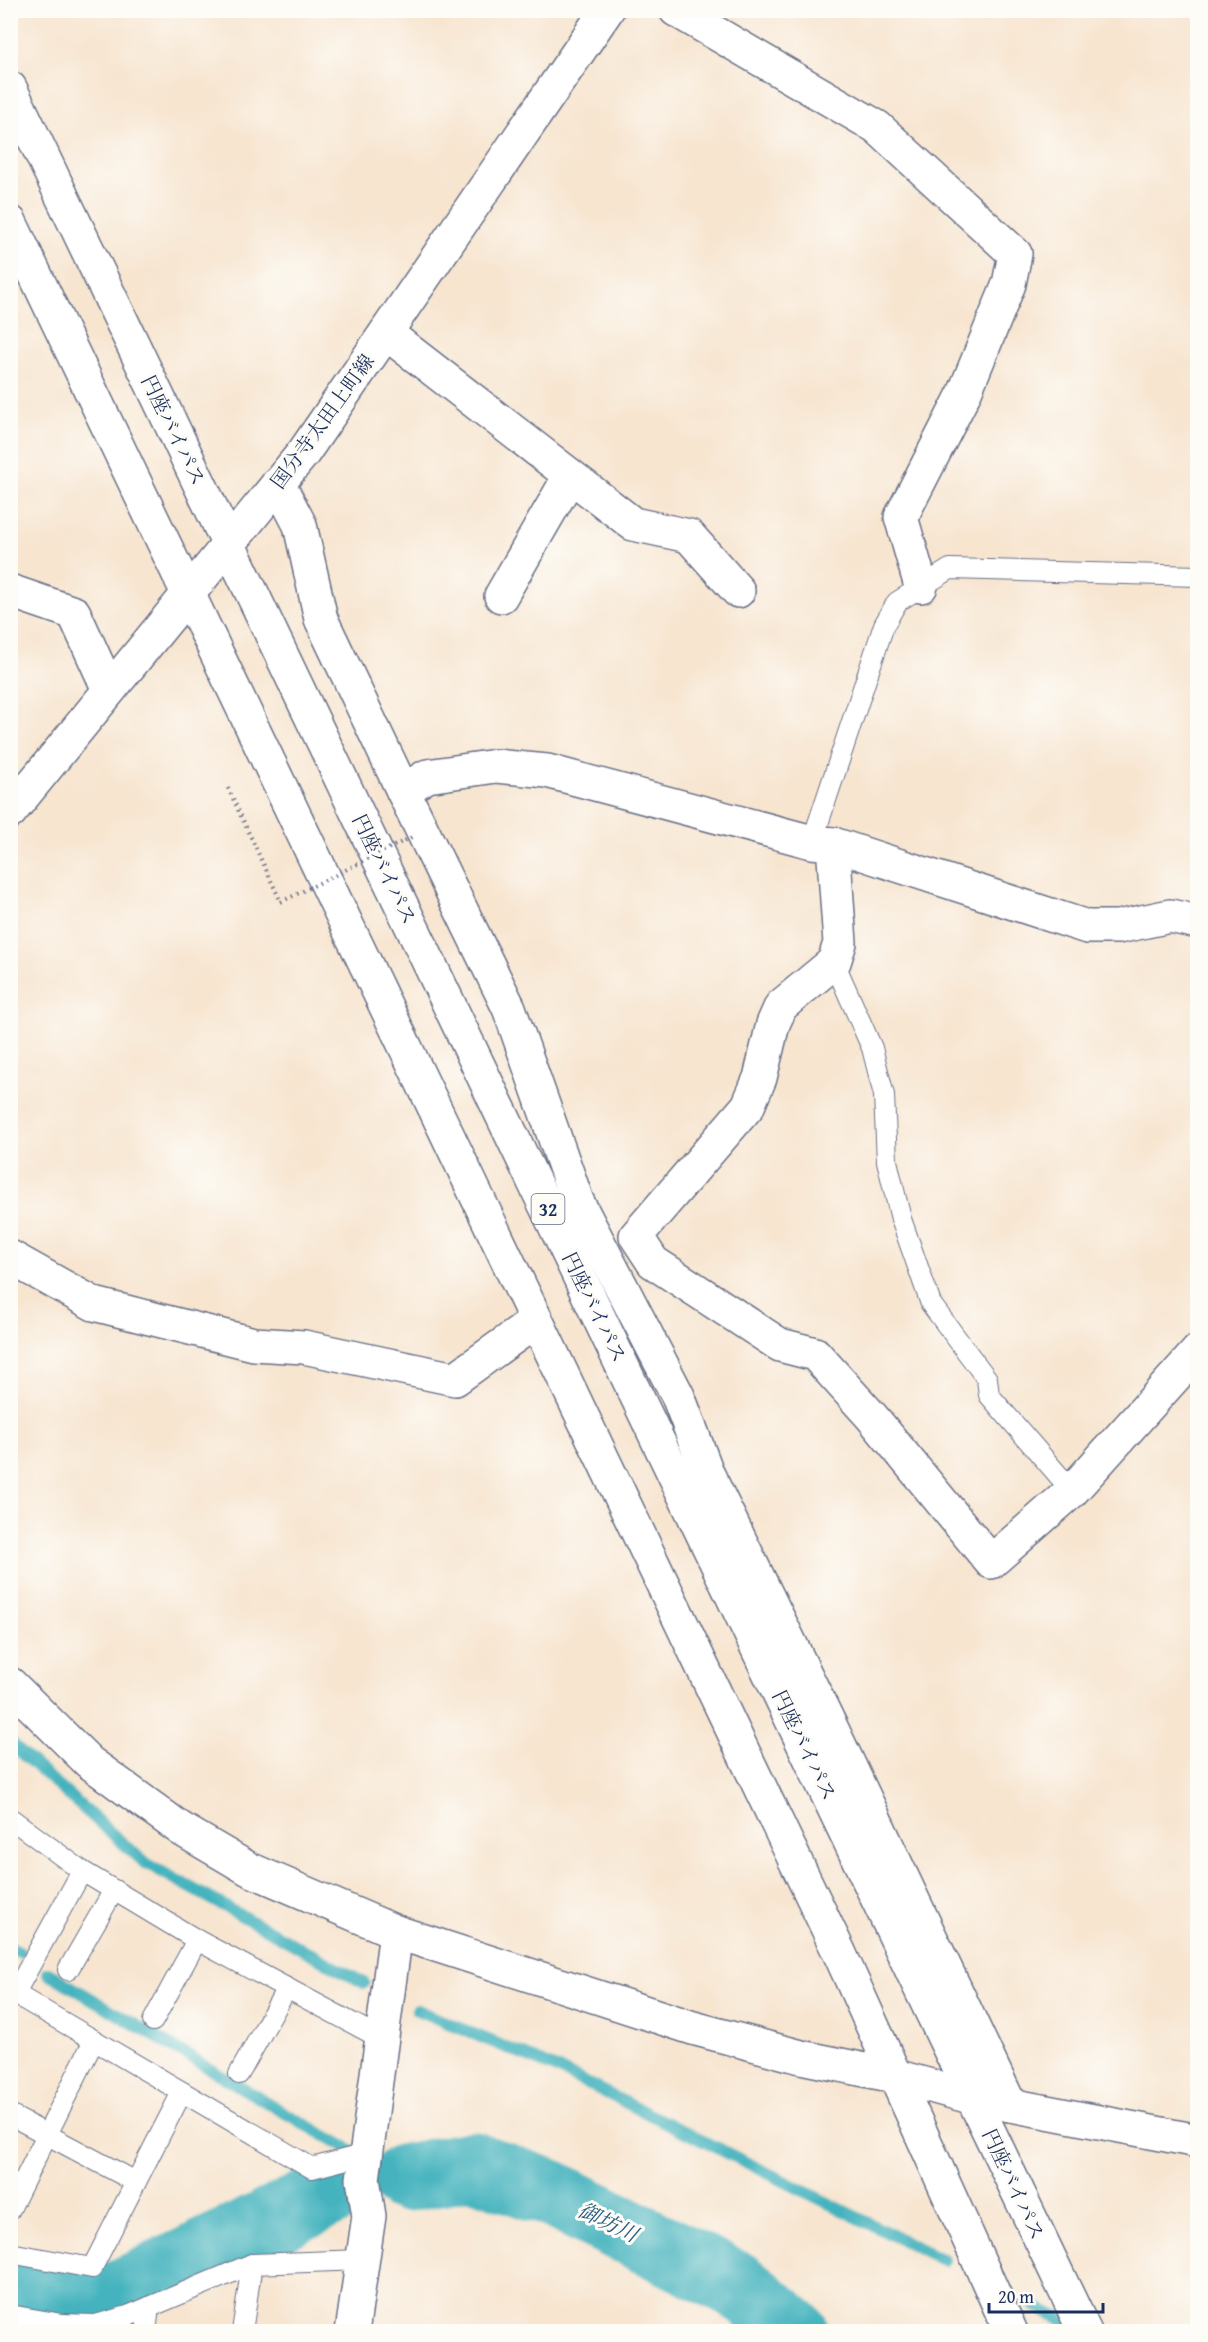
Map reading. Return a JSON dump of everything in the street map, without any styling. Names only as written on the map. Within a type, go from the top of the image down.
[{"type":"main road","name":"国分寺太田上町線","points":[[10,812],[304,452],[607,10]]},
{"type":"main road","points":[[676,10],[876,127],[1015,254],[1009,284],[964,394],[901,517],[921,586]]},
{"type":"main road","name":"円座バイパス","points":[[10,88],[1085,2331]]},
{"type":"main road","points":[[10,222],[839,1952],[1011,2331]]},
{"type":"main road","points":[[386,333],[633,525],[689,536],[738,591]]},
{"type":"main road","points":[[501,596],[570,476]]},
{"type":"main road","points":[[278,483],[300,525],[321,619],[509,1008],[577,1201],[678,1396],[708,1475],[830,1725],[1010,2105]]},
{"type":"main road","points":[[10,591],[74,613],[110,690]]},
{"type":"main road","points":[[403,791],[427,776],[496,766],[547,771],[823,843],[1087,927],[1118,927],[1170,916],[1197,922]]},
{"type":"main road","points":[[823,843],[840,943],[834,962],[781,1006],[773,1024],[760,1078],[748,1106],[636,1236],[653,1262],[780,1346],[815,1353],[873,1418],[991,1562],[1071,1491],[1197,1352]]},
{"type":"main road","points":[[10,1257],[94,1304],[254,1344],[304,1347],[455,1379],[536,1321]]},
{"type":"main road","points":[[10,1684],[89,1762],[181,1829],[249,1869],[396,1932],[693,2028],[801,2058],[896,2076],[974,2098],[1197,2141]]},
{"type":"main road","points":[[352,2331],[369,2217],[363,2179],[396,1932]]},
{"type":"lane","points":[[823,843],[884,625],[897,602],[950,569],[1197,576]]},
{"type":"lane","points":[[834,962],[872,1048],[884,1095],[887,1161],[900,1219],[931,1304],[987,1379],[989,1395],[1071,1491]]},
{"type":"lane","points":[[10,1818],[82,1871],[197,1940],[382,2039]]},
{"type":"lane","points":[[82,1871],[13,1992],[312,2168],[366,2154]]},
{"type":"lane","points":[[68,1970],[114,1890]]},
{"type":"lane","points":[[153,2021],[197,1940]]},
{"type":"lane","points":[[239,2074],[287,1988]]},
{"type":"lane","points":[[10,2209],[94,2040]]},
{"type":"lane","points":[[10,2253],[92,2268],[182,2092]]},
{"type":"lane","points":[[10,2115],[136,2182]]},
{"type":"lane","points":[[10,2315],[48,2327],[96,2325],[128,2316],[252,2264],[363,2260]]},
{"type":"lane","points":[[242,2331],[252,2264]]},
{"type":"lane","points":[[146,2331],[149,2307]]},
{"type":"path","points":[[228,788],[281,902],[412,837]]},
{"type":"waterway","points":[[10,1741],[144,1862],[364,1983]]},
{"type":"waterway","points":[[10,1947],[19,1952]]},
{"type":"waterway","points":[[48,1973],[269,2104],[404,2178]]},
{"type":"waterway","points":[[417,2010],[564,2072],[943,2260]]},
{"type":"waterway","name":"御坊川","points":[[404,2178],[472,2165],[550,2193],[739,2286],[795,2332]]},
{"type":"waterway","name":"御坊川","points":[[10,2292],[58,2303],[112,2297],[341,2188]]},
{"type":"waterway","points":[[1035,2306],[1074,2326]]}]
